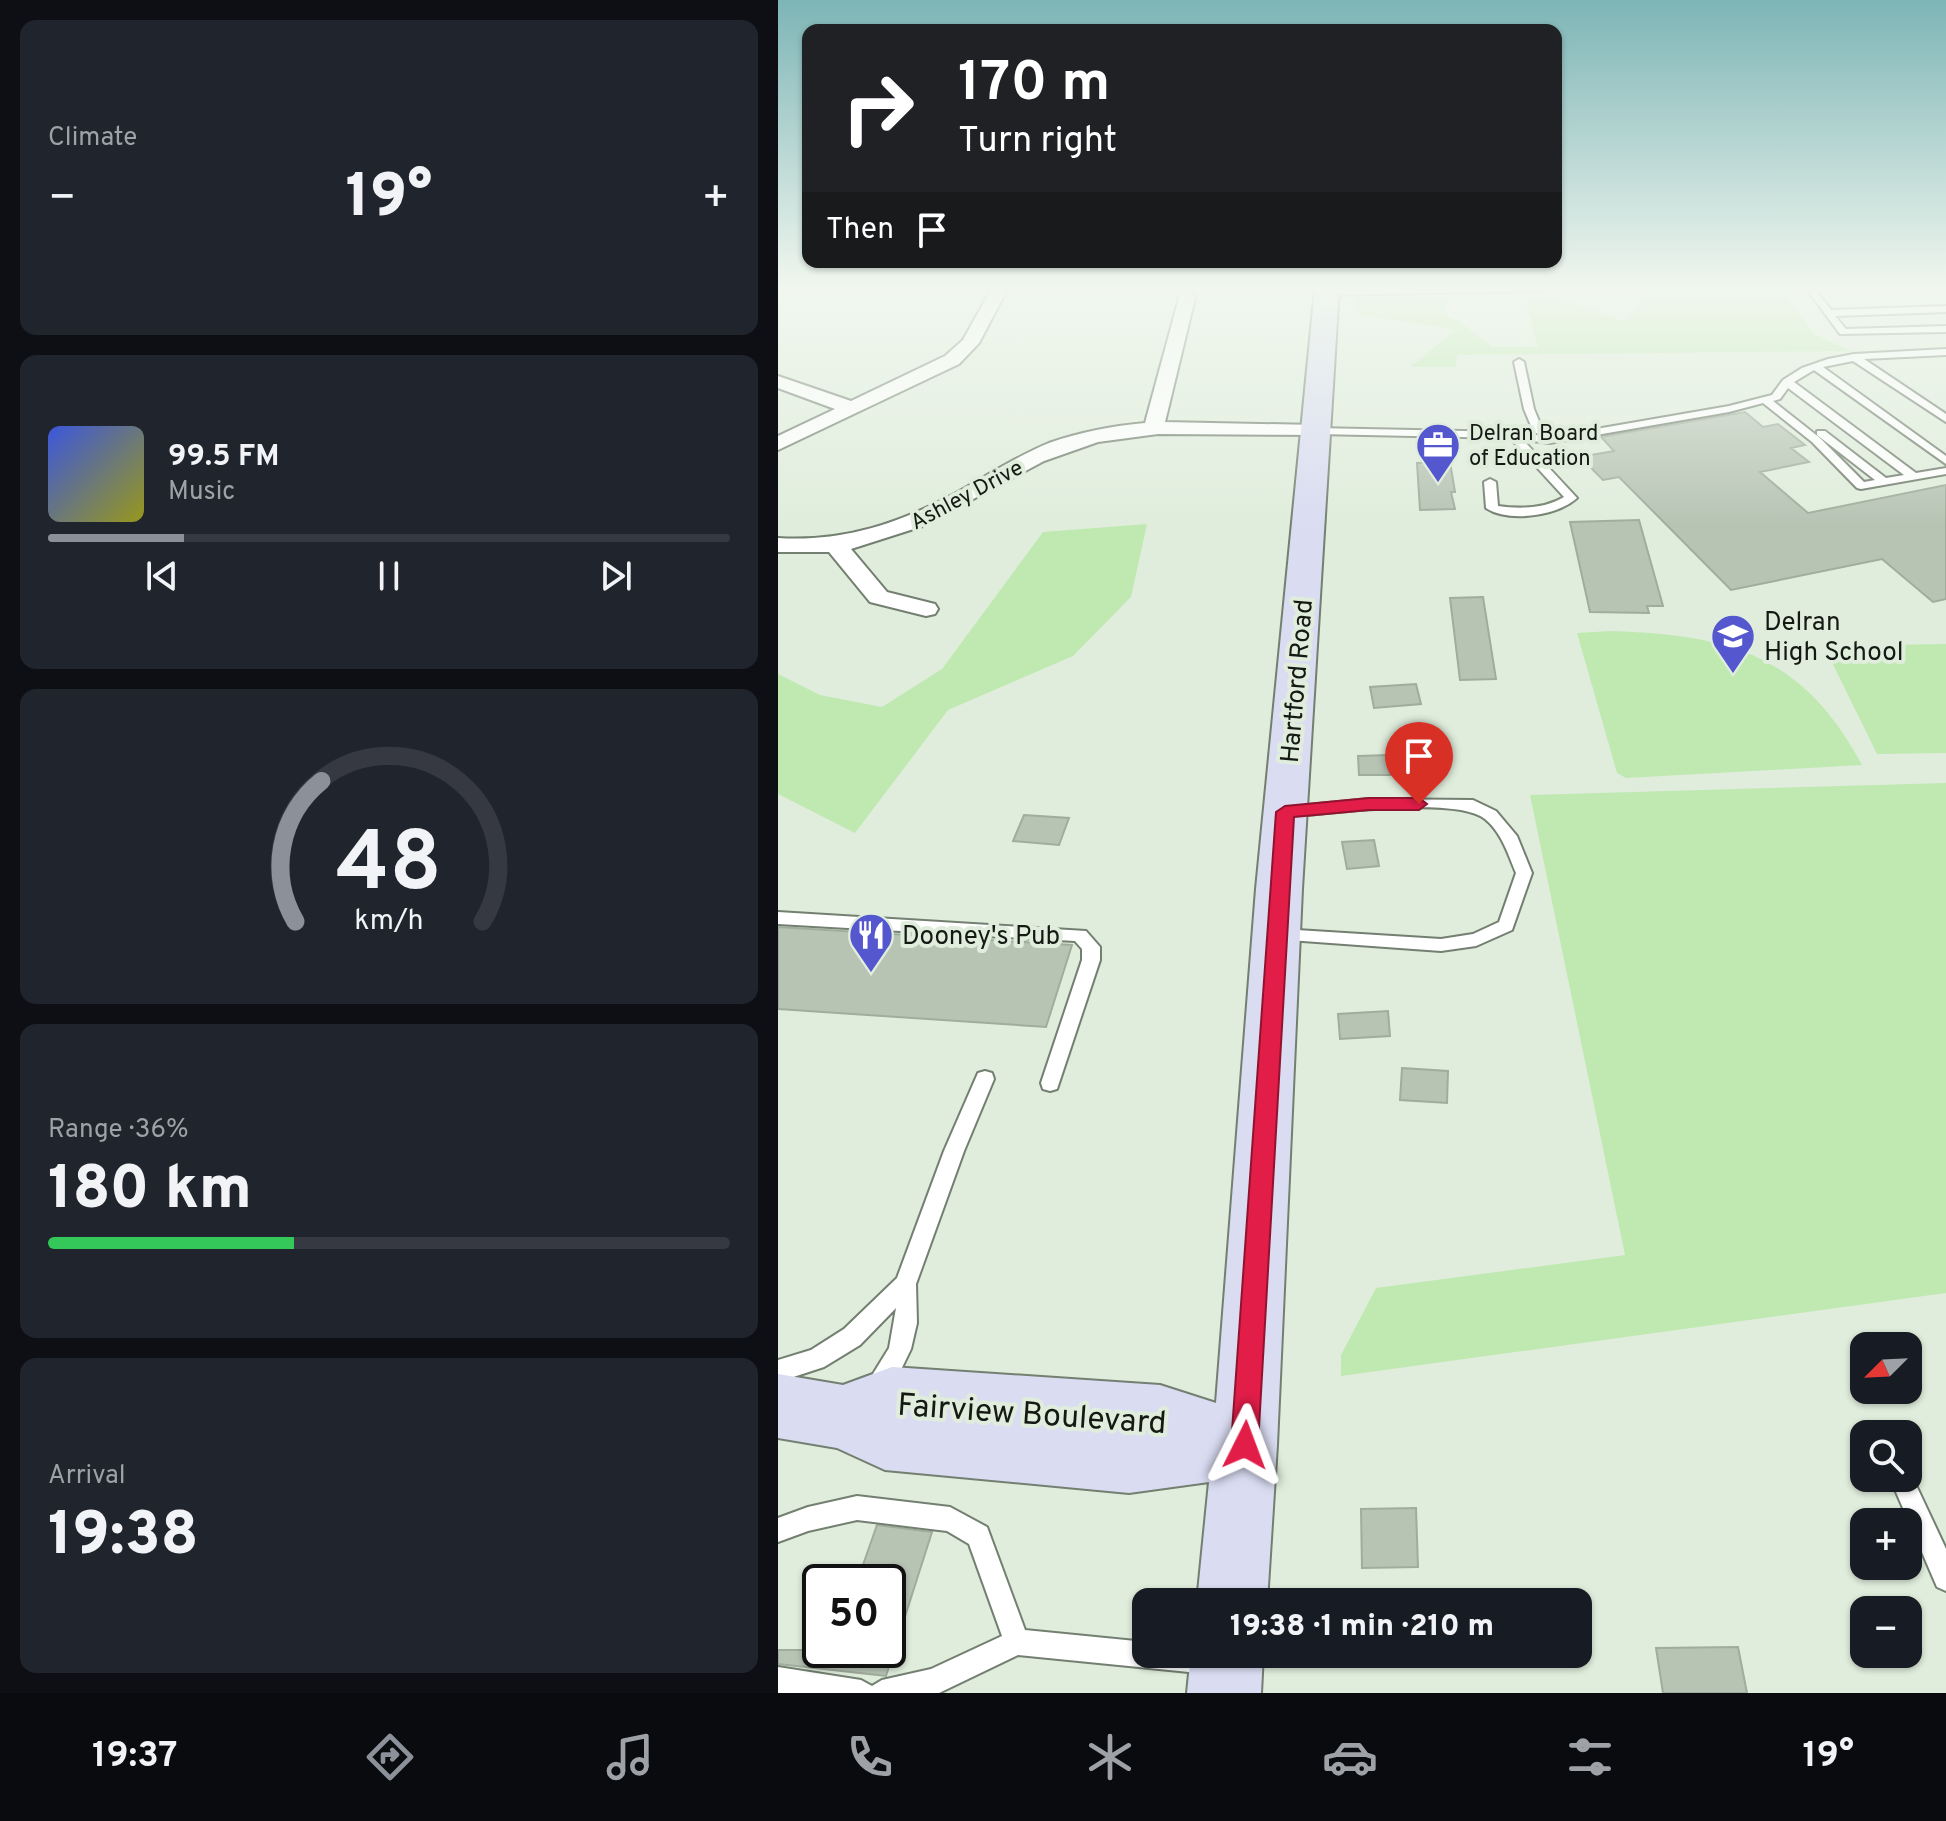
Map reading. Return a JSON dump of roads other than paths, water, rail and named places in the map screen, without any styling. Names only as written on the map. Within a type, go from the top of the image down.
[{"type":"main road","name":"Hartford Road","points":[[1233,1588],[1245,1445],[1276,934],[1321,367]]},
{"type":"main road","name":"Fairview Boulevard","points":[[778,1406],[843,1417],[885,1438],[1129,1460],[1245,1445]]},
{"type":"street","points":[[778,444],[938,367]]},
{"type":"street","points":[[1153,429],[1169,367]]},
{"type":"street","points":[[778,382],[853,409]]},
{"type":"street","name":"Ashley Drive","points":[[778,545],[808,549],[870,540],[904,527],[1040,454],[1068,443],[1114,432],[1153,429],[1316,431]]},
{"type":"street","points":[[836,546],[850,561],[867,590],[878,599],[892,605],[926,609]]},
{"type":"lane","points":[[1520,367],[1529,409],[1538,431]]},
{"type":"lane","points":[[1513,435],[1739,396],[1785,383],[1816,367],[1946,461]]},
{"type":"lane","points":[[1869,367],[1946,419]]},
{"type":"lane","points":[[1316,431],[1513,435],[1550,440],[1771,399],[1785,383]]},
{"type":"lane","points":[[1785,383],[1914,477]]},
{"type":"lane","points":[[1771,399],[1861,486],[1946,471]]},
{"type":"lane","points":[[1771,399],[1884,482]]},
{"type":"lane","points":[[1490,482],[1492,508],[1507,512],[1561,506],[1571,498],[1513,435]]},
{"type":"lane","points":[[1276,934],[1441,945],[1476,940],[1506,926],[1524,873],[1511,840],[1490,815],[1468,804],[1369,804],[1285,812]]},
{"type":"lane","points":[[778,918],[1080,935],[1091,947],[1091,960],[1050,1083]]},
{"type":"lane","points":[[778,1371],[816,1359],[852,1337],[905,1284],[954,1151],[985,1079]]},
{"type":"lane","points":[[843,1417],[892,1370],[909,1311],[905,1284]]},
{"type":"lane","points":[[1908,1492],[1946,1578]]},
{"type":"lane","points":[[778,1530],[808,1519],[857,1508],[950,1519],[978,1536],[1017,1642]]},
{"type":"lane","points":[[882,1693],[933,1682],[1017,1642],[1132,1648]]},
{"type":"lane","points":[[778,1680],[861,1693]]},
{"type":"place","name":"Delran Board of Education","points":[[1438,484]]},
{"type":"place","name":"Delran High School","points":[[1733,675]]},
{"type":"place","name":"Dooney's Pub","points":[[871,974]]}]
